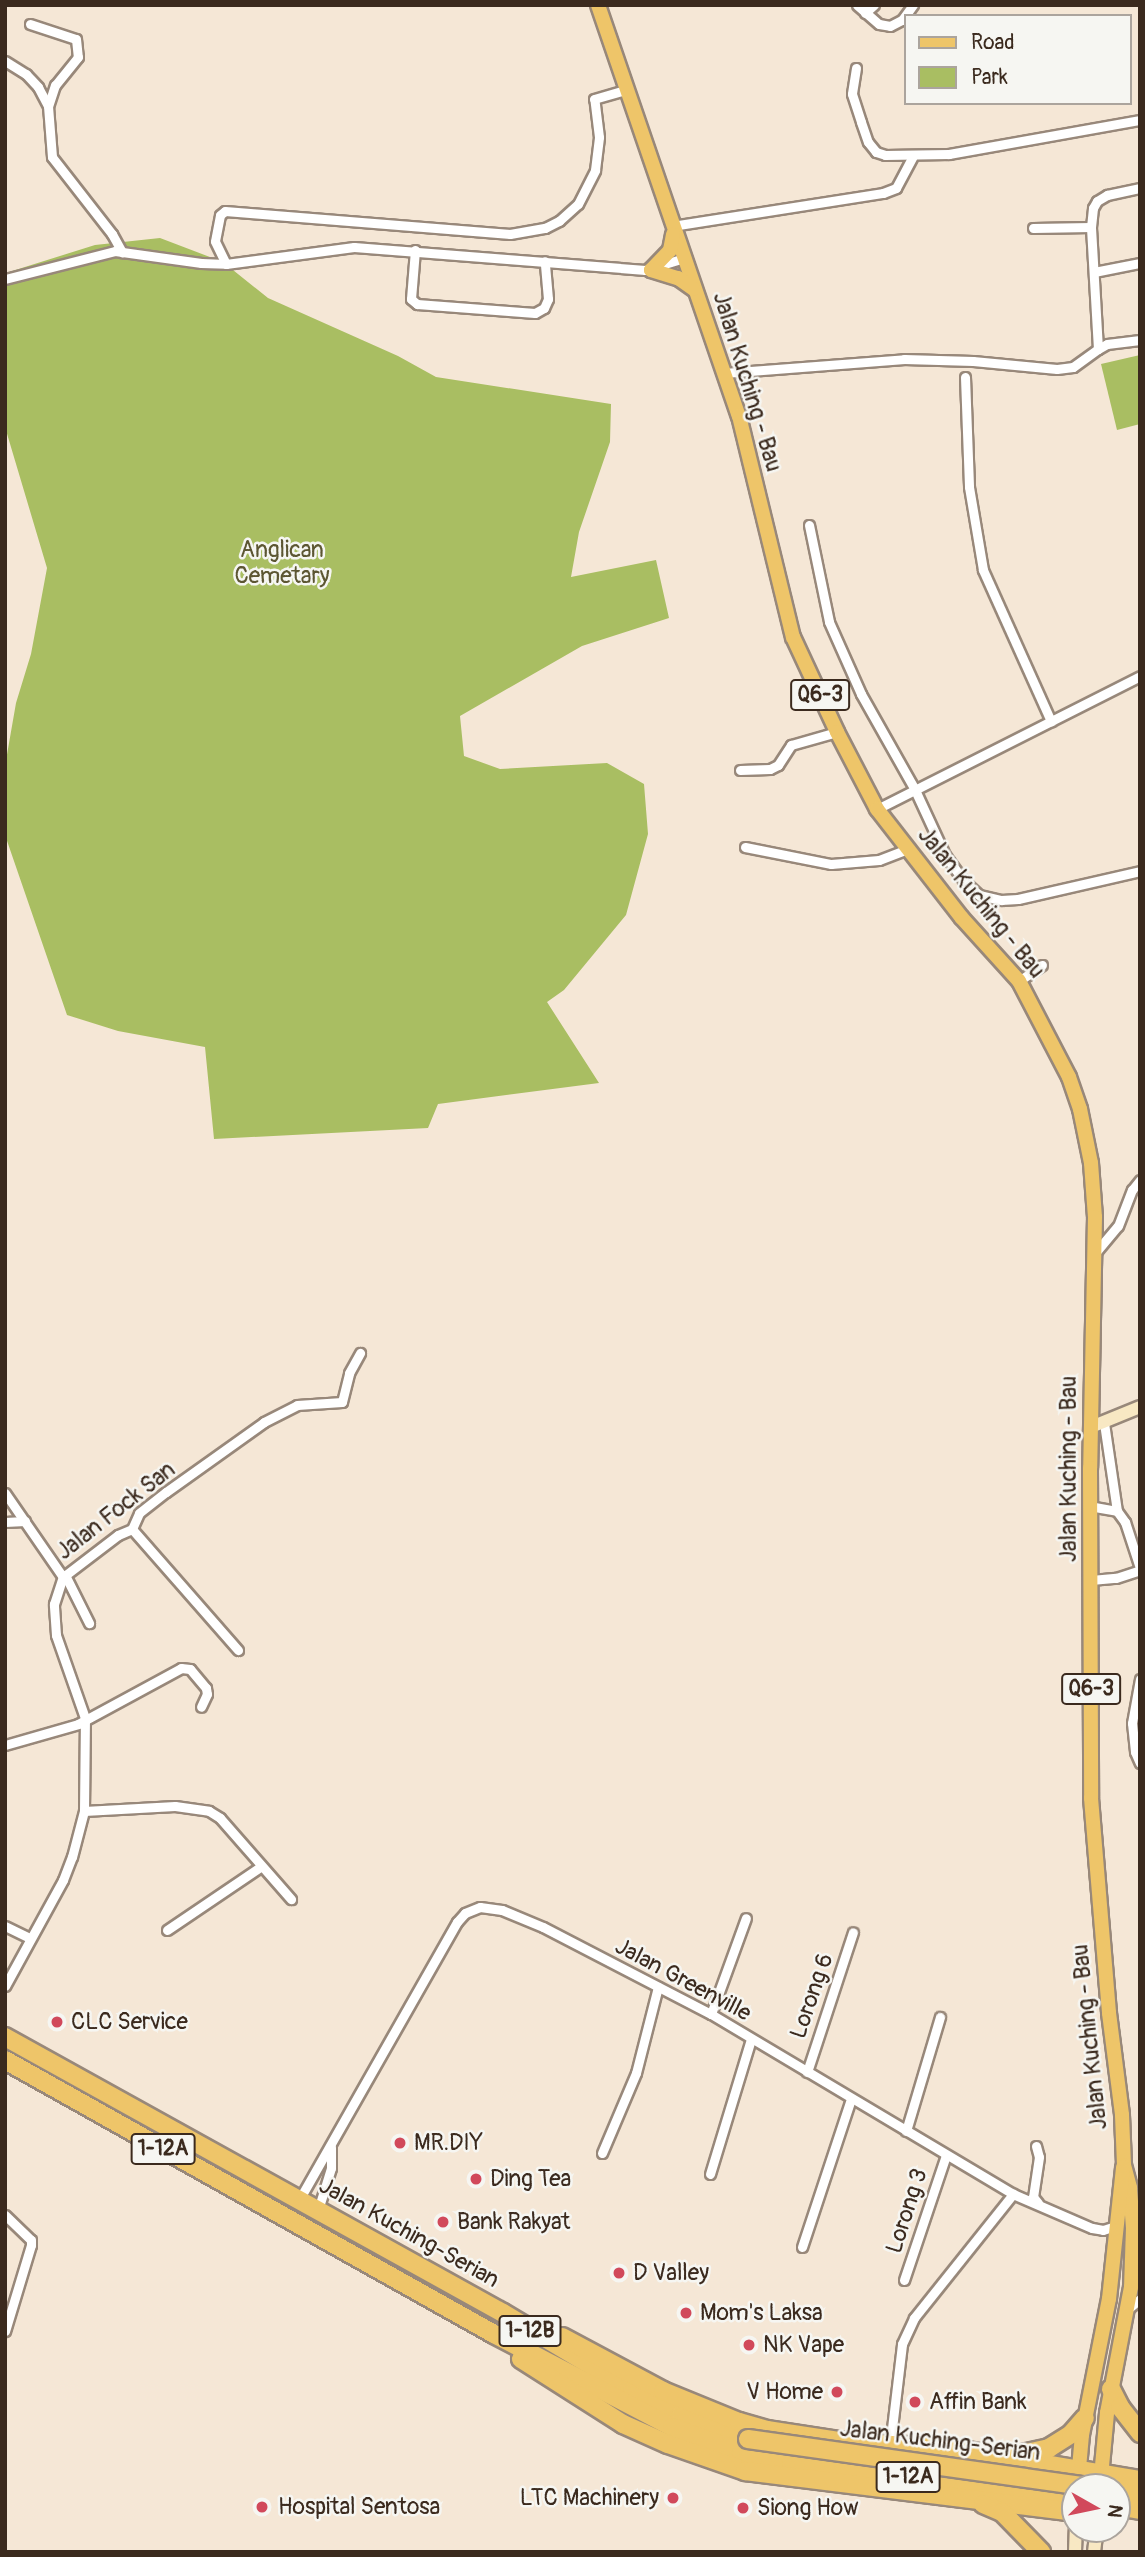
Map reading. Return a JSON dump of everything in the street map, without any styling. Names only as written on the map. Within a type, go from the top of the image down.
[{"type":"highway","name":"Jalan Kuching-Serian","points":[[5,2037],[503,2313],[659,2404],[745,2445],[1061,2478]]},
{"type":"highway","name":"Jalan Kuching-Serian","points":[[5,2060],[494,2334],[672,2427],[745,2445],[815,2468],[1061,2497]]},
{"type":"highway","points":[[503,2313],[541,2327],[663,2390],[739,2422],[832,2440],[956,2449],[1007,2458],[1061,2473]]},
{"type":"highway","points":[[494,2334],[536,2370],[623,2424],[745,2471],[1061,2510]]},
{"type":"highway","points":[[1111,2389],[1120,2407],[1140,2433]]},
{"type":"highway","points":[[1007,2458],[1049,2448],[1071,2434],[1085,2418]]},
{"type":"highway","points":[[962,2497],[1002,2512],[1041,2552]]},
{"type":"main road","name":"Jalan Kuching - Bau","points":[[598,5],[739,416],[793,637],[837,732],[877,808],[961,917],[1019,981],[1061,1060],[1080,1109],[1091,1163],[1098,1425],[1089,1506],[1091,1798],[1109,2013],[1122,2115],[1124,2165],[1115,2226],[1108,2307],[1085,2418],[1079,2473]]},
{"type":"main road","points":[[672,226],[674,240],[670,250],[651,270],[678,278],[695,289]]},
{"type":"main road","points":[[1098,1425],[1140,1407]]},
{"type":"main road","name":"Jalan Kuching - Bau","points":[[1097,2473],[1111,2389],[1134,2304],[1136,2213],[1124,2165]]},
{"type":"street","points":[[857,5],[879,24],[890,26],[904,17]]},
{"type":"street","points":[[865,13],[874,5]]},
{"type":"street","points":[[30,24],[76,38],[78,57],[55,85],[48,106],[52,157],[122,252]]},
{"type":"street","points":[[5,61],[38,87],[48,106]]},
{"type":"street","points":[[856,68],[852,94],[868,142],[876,152],[885,155],[949,154],[1140,120]]},
{"type":"street","points":[[226,264],[215,241],[220,215],[225,211],[510,233],[545,228],[559,221],[578,204],[595,170],[599,137],[594,99],[625,90]]},
{"type":"street","points":[[672,226],[883,193],[895,188],[913,156]]},
{"type":"street","points":[[1098,349],[1091,227],[1093,208],[1100,198],[1140,188]]},
{"type":"street","points":[[1033,228],[1091,227]]},
{"type":"street","points":[[5,279],[122,252],[201,264],[226,264],[338,247],[415,250],[651,270],[684,258]]},
{"type":"street","points":[[415,250],[411,299],[417,304],[535,313],[544,308],[548,299],[545,261]]},
{"type":"street","points":[[1094,272],[1140,263]]},
{"type":"street","points":[[724,373],[904,359],[962,360],[1057,369],[1083,362],[1098,349],[1140,340]]},
{"type":"street","points":[[965,377],[970,487],[983,570],[1051,721]]},
{"type":"street","points":[[809,525],[829,622],[861,694],[915,790],[945,855],[979,895],[1000,900],[1018,899],[1140,871]]},
{"type":"street","points":[[877,808],[1140,676]]},
{"type":"street","points":[[740,770],[770,769],[778,765],[791,745],[837,732]]},
{"type":"street","points":[[745,847],[831,864],[879,860],[907,849]]},
{"type":"street","points":[[1019,981],[1042,965]]},
{"type":"street","points":[[1095,1253],[1118,1226],[1132,1190],[1140,1180]]},
{"type":"street","name":"Jalan Fock San","points":[[5,1986],[68,1869],[84,1811],[85,1718],[55,1635],[54,1604],[64,1576],[118,1535],[132,1529],[139,1513],[264,1422],[297,1405],[342,1402],[349,1373],[360,1353]]},
{"type":"street","points":[[1091,1580],[1116,1578],[1140,1569],[1125,1521],[1117,1511],[1098,1425]]},
{"type":"street","points":[[5,1493],[64,1576],[89,1623]]},
{"type":"street","points":[[1089,1506],[1117,1511]]},
{"type":"street","points":[[5,1522],[25,1521]]},
{"type":"street","points":[[132,1529],[238,1650]]},
{"type":"street","points":[[5,1745],[68,1728],[185,1667],[206,1688],[207,1694],[201,1707]]},
{"type":"street","points":[[1140,1679],[1132,1723],[1135,1752],[1140,1763]]},
{"type":"street","points":[[84,1811],[201,1808],[220,1818],[260,1867],[291,1899]]},
{"type":"street","points":[[167,1930],[260,1867]]},
{"type":"street","name":"Jalan Greenville","points":[[299,2200],[319,2160],[331,2147],[445,1943],[465,1913],[480,1907],[502,1910],[543,1927],[711,2014],[1013,2194],[1092,2228],[1103,2230],[1115,2226]]},
{"type":"street","points":[[711,2014],[746,1918]]},
{"type":"street","points":[[5,1927],[30,1938]]},
{"type":"street","name":"Lorong 6","points":[[807,2072],[853,1932]]},
{"type":"street","points":[[601,2153],[636,2073],[658,1987]]},
{"type":"street","points":[[906,2131],[940,2017]]},
{"type":"street","points":[[710,2174],[751,2039]]},
{"type":"street","points":[[802,2248],[851,2099]]},
{"type":"street","points":[[1036,2146],[1039,2157],[1033,2197],[1039,2205]]},
{"type":"street","name":"Jalan Greenville","points":[[318,2210],[331,2168],[331,2147]]},
{"type":"street","name":"Lorong 3","points":[[904,2280],[946,2154]]},
{"type":"street","points":[[890,2445],[902,2344],[914,2318],[1013,2194]]},
{"type":"street","points":[[5,2215],[30,2240],[31,2245],[5,2331]]},
{"type":"green space","name":"Anglican Cemetary","points":[[160,238],[223,262],[268,298],[398,356],[436,377],[611,404],[610,442],[579,532],[571,577],[656,560],[669,618],[582,646],[460,716],[464,756],[500,769],[607,763],[644,784],[648,834],[626,915],[564,990],[547,1002],[599,1083],[438,1104],[428,1128],[214,1139],[205,1047],[118,1031],[67,1015],[5,835],[5,766],[16,703],[31,654],[47,568],[5,427],[5,280],[9,272],[95,245]]},
{"type":"green space","points":[[1140,355],[1140,424],[1117,430],[1101,364]]},
{"type":"place","name":"CLC Service","points":[[57,2022]]},
{"type":"place","name":"MR.DIY","points":[[400,2143]]},
{"type":"place","name":"Ding Tea","points":[[476,2179]]},
{"type":"place","name":"Bank Rakyat","points":[[443,2222]]},
{"type":"place","name":"D Valley","points":[[619,2273]]},
{"type":"place","name":"Mom's Laksa","points":[[686,2313]]},
{"type":"place","name":"NK Vape","points":[[749,2345]]},
{"type":"place","name":"V Home","points":[[837,2392]]},
{"type":"place","name":"Affin Bank","points":[[915,2402]]},
{"type":"place","name":"LTC Machinery","points":[[673,2498]]},
{"type":"place","name":"Hospital Sentosa","points":[[262,2507]]},
{"type":"place","name":"Siong How","points":[[743,2508]]}]
